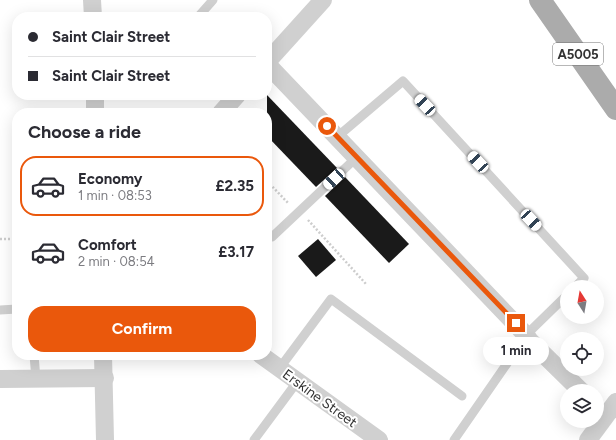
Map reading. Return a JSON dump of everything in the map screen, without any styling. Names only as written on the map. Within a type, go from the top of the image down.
[{"type":"main road","name":"A5005","points":[[540,0],[616,109]]},
{"type":"street","points":[[92,0],[93,12]]},
{"type":"street","points":[[272,57],[322,0]]},
{"type":"street","points":[[272,68],[528,338],[574,384]]},
{"type":"street","points":[[225,108],[233,100]]},
{"type":"street","points":[[103,360],[105,440]]},
{"type":"street","name":"Erskine Street","points":[[268,360],[379,440]]},
{"type":"street","points":[[0,379],[104,378]]},
{"type":"street","points":[[588,440],[609,412]]},
{"type":"lane","points":[[202,12],[213,0]]},
{"type":"lane","points":[[337,137],[404,82],[584,278],[582,280]]},
{"type":"lane","points":[[272,237],[357,157]]},
{"type":"lane","points":[[279,369],[331,299],[462,396]]},
{"type":"lane","points":[[454,440],[517,349],[560,303]]},
{"type":"lane","points":[[0,310],[12,309]]},
{"type":"lane","points":[[34,360],[36,379]]},
{"type":"lane","points":[[254,440],[297,382]]},
{"type":"path","points":[[272,186],[299,212],[366,284]]},
{"type":"path","points":[[0,239],[12,238]]},
{"type":"building","points":[[267,100],[272,100],[337,168],[316,187],[272,141],[272,108],[267,108]]},
{"type":"building","points":[[345,177],[409,244],[389,263],[325,196]]},
{"type":"building","points":[[318,239],[336,260],[316,277],[298,256]]},
{"type":"route","points":[[327,126],[516,323]]}]
